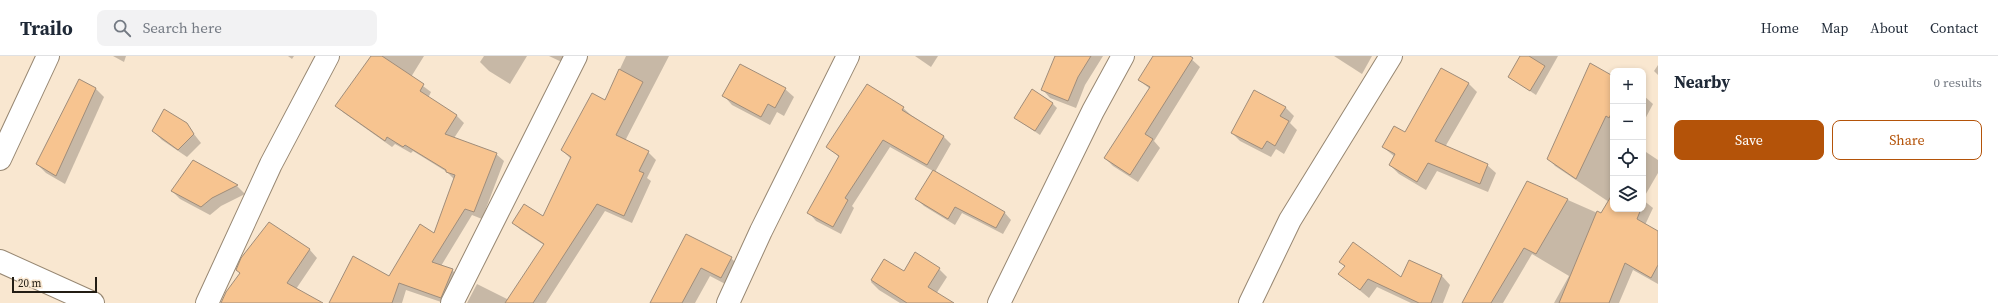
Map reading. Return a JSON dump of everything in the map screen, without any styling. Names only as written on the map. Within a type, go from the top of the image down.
[{"type":"street","points":[[0,159],[48,56]]},
{"type":"street","points":[[207,303],[271,164],[328,56]]},
{"type":"street","points":[[452,303],[576,56]]},
{"type":"street","points":[[728,303],[761,231],[848,56]]},
{"type":"street","points":[[999,303],[1093,111],[1123,56]]},
{"type":"street","points":[[1250,303],[1290,220],[1391,56]]},
{"type":"street","points":[[0,261],[93,303]]},
{"type":"building","points":[[371,56],[382,56],[424,84],[420,91],[457,115],[445,134],[497,153],[474,212],[465,209],[432,262],[453,269],[441,298],[399,283],[392,303],[329,303],[353,256],[389,276],[420,224],[434,233],[455,175],[446,172],[446,170],[405,145],[403,147],[387,137],[385,141],[335,106]]},
{"type":"building","points":[[1055,56],[1091,56],[1078,77],[1068,101],[1041,90]]},
{"type":"building","points":[[1153,56],[1190,56],[1193,58],[1145,134],[1153,139],[1130,175],[1104,158],[1150,87],[1138,80]]},
{"type":"building","points":[[1520,56],[1529,56],[1545,66],[1530,91],[1508,77]]},
{"type":"building","points":[[1590,63],[1610,74],[1610,116],[1609,118],[1606,116],[1576,179],[1547,159]]},
{"type":"building","points":[[740,64],[786,88],[775,108],[768,104],[761,117],[722,96]]},
{"type":"building","points":[[1441,68],[1469,83],[1435,141],[1488,164],[1480,184],[1428,163],[1417,182],[1389,165],[1395,154],[1382,147],[1394,126],[1405,132]]},
{"type":"building","points":[[619,69],[643,82],[616,135],[649,151],[639,171],[644,173],[624,216],[597,204],[533,303],[505,303],[544,244],[512,223],[524,204],[543,216],[571,157],[561,150],[592,93],[605,100]]},
{"type":"building","points":[[79,79],[96,88],[56,176],[36,164]]},
{"type":"building","points":[[867,84],[904,107],[902,110],[944,136],[927,165],[883,140],[845,198],[848,200],[833,227],[807,213],[839,156],[826,147]]},
{"type":"building","points":[[1032,89],[1053,103],[1035,131],[1014,118]]},
{"type":"building","points":[[1254,90],[1286,107],[1280,116],[1289,121],[1275,146],[1267,141],[1262,149],[1231,133]]},
{"type":"building","points":[[164,109],[187,123],[194,134],[178,150],[152,131]]},
{"type":"building","points":[[193,160],[238,185],[212,198],[201,207],[171,191]]},
{"type":"building","points":[[933,170],[1005,212],[996,228],[955,207],[948,219],[915,199]]},
{"type":"building","points":[[1527,181],[1568,199],[1536,254],[1524,248],[1491,303],[1462,303]]},
{"type":"building","points":[[1610,198],[1610,212],[1640,212],[1637,219],[1658,231],[1658,265],[1651,278],[1625,263],[1609,303],[1559,303],[1597,211],[1601,213]]},
{"type":"building","points":[[269,222],[310,249],[287,283],[323,303],[221,303],[226,292],[240,273],[236,270],[241,258]]},
{"type":"building","points":[[686,234],[732,257],[721,278],[701,268],[682,303],[650,303]]},
{"type":"building","points":[[1353,242],[1401,277],[1409,260],[1442,275],[1431,303],[1419,303],[1368,279],[1360,290],[1338,274],[1345,266],[1339,262]]},
{"type":"building","points":[[915,252],[940,268],[928,287],[954,303],[907,303],[871,280],[884,259],[904,271]]}]
